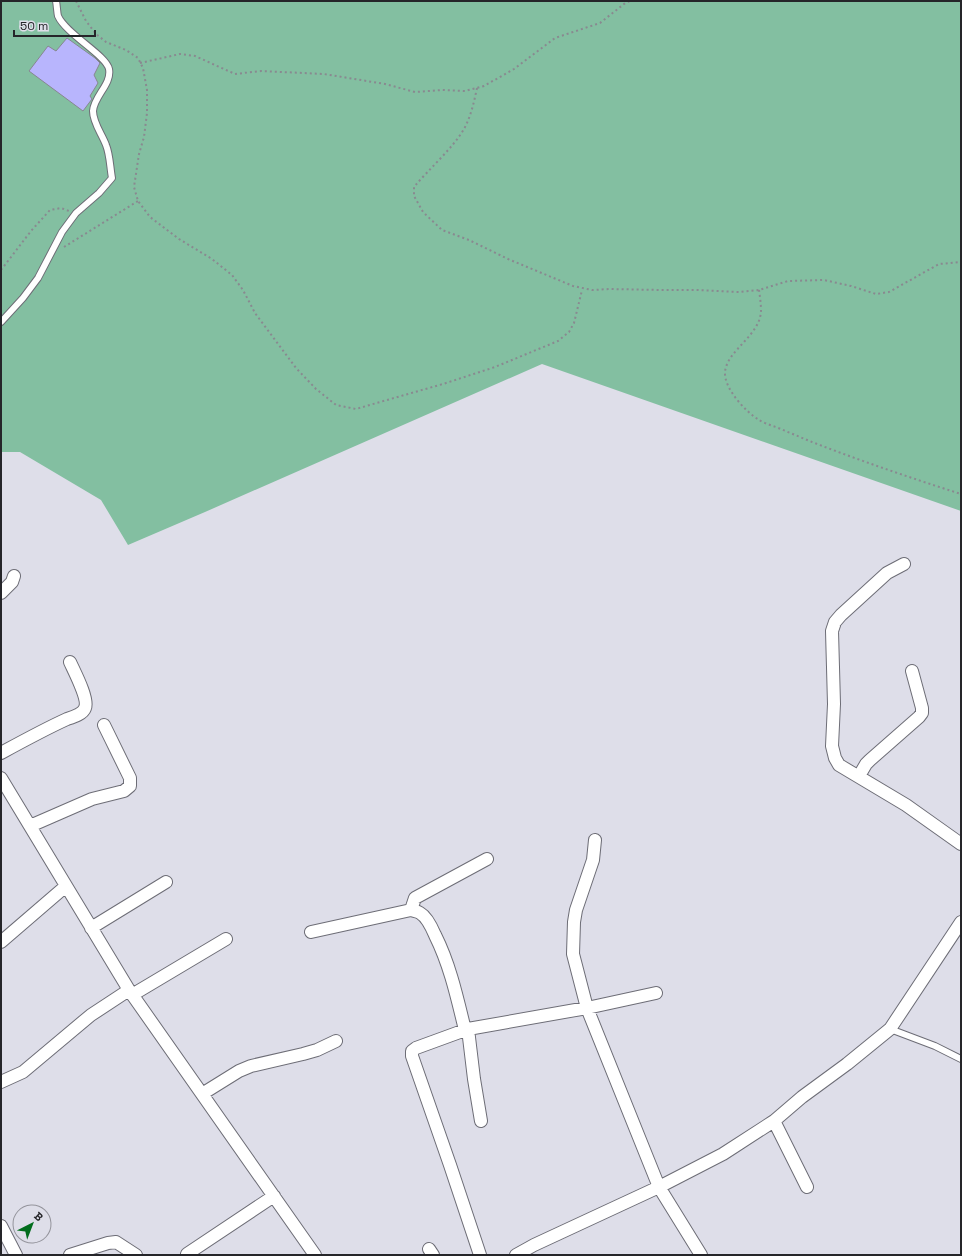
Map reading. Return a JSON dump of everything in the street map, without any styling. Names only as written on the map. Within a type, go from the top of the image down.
[{"type":"street","points":[[904,564],[887,573],[835,622],[832,631],[834,704],[832,746],[835,758],[839,764],[906,805],[961,844]]},
{"type":"street","points":[[1,594],[12,582],[14,576]]},
{"type":"street","points":[[1,752],[52,726],[80,714],[85,709],[86,704],[84,695],[70,662]]},
{"type":"street","points":[[859,776],[866,764],[922,713],[912,671]]},
{"type":"street","points":[[30,826],[92,799],[124,791],[130,786],[130,778],[104,725]]},
{"type":"street","points":[[1,778],[131,992],[315,1255]]},
{"type":"street","points":[[595,840],[593,860],[576,910],[574,922],[574,954],[587,1008],[659,1187],[701,1255]]},
{"type":"street","points":[[411,910],[415,898],[487,860]]},
{"type":"street","points":[[91,928],[166,882]]},
{"type":"street","points":[[1,942],[66,886]]},
{"type":"street","points":[[311,932],[411,910],[420,913],[426,919],[443,951],[454,983],[466,1029],[481,1121]]},
{"type":"street","points":[[516,1255],[534,1245],[659,1187],[723,1154],[774,1122],[802,1097],[847,1064],[890,1029],[961,922]]},
{"type":"street","points":[[3,1077],[15,1077],[23,1072],[91,1015],[226,939]]},
{"type":"street","points":[[480,1255],[412,1056],[412,1051],[416,1048],[466,1029],[587,1008],[656,993]]},
{"type":"street","points":[[202,1094],[251,1066],[317,1050],[336,1041]]},
{"type":"street","points":[[774,1122],[807,1187]]},
{"type":"street","points":[[187,1254],[274,1196]]},
{"type":"street","points":[[1,1226],[16,1255]]},
{"type":"street","points":[[70,1255],[108,1243],[116,1242],[136,1255]]},
{"type":"lane","points":[[1,322],[23,298],[38,278],[62,232],[76,213],[99,193],[112,178],[106,146],[95,121],[93,110],[109,77],[109,68],[103,60],[84,44],[58,16],[56,1]]},
{"type":"lane","points":[[890,1029],[935,1046],[961,1059]]},
{"type":"path","points":[[76,1],[86,22],[96,34],[106,42],[126,50],[138,58],[143,68],[147,90],[147,113],[134,187],[138,201],[150,217],[178,239],[212,259],[232,275],[244,290],[255,313],[296,368],[316,389],[336,404],[356,409],[443,384],[495,367],[558,341],[569,332],[574,324],[582,290]]},
{"type":"path","points":[[140,62],[180,54],[195,56],[234,74],[261,71],[324,74],[378,82],[415,92],[442,90],[465,91],[484,86],[514,69],[555,38],[600,23],[630,1]]},
{"type":"path","points":[[477,88],[472,109],[464,129],[414,187],[414,196],[423,212],[442,230],[469,240],[508,259],[573,286],[592,290],[696,290],[739,292],[759,290],[788,281],[824,280],[851,286],[876,294],[889,292],[939,264],[961,262]]},
{"type":"path","points":[[49,257],[138,201]]},
{"type":"path","points":[[1,270],[31,230],[50,210],[61,208],[76,213]]},
{"type":"path","points":[[759,290],[761,312],[758,324],[729,360],[725,373],[728,386],[740,404],[760,421],[789,433],[961,494]]},
{"type":"green space","points":[[1,1],[961,1],[961,511],[542,364],[128,545],[101,500],[20,452],[1,452]]},
{"type":"building","points":[[67,38],[100,63],[94,75],[98,83],[90,96],[92,99],[83,111],[29,71],[48,46],[56,51]]}]
